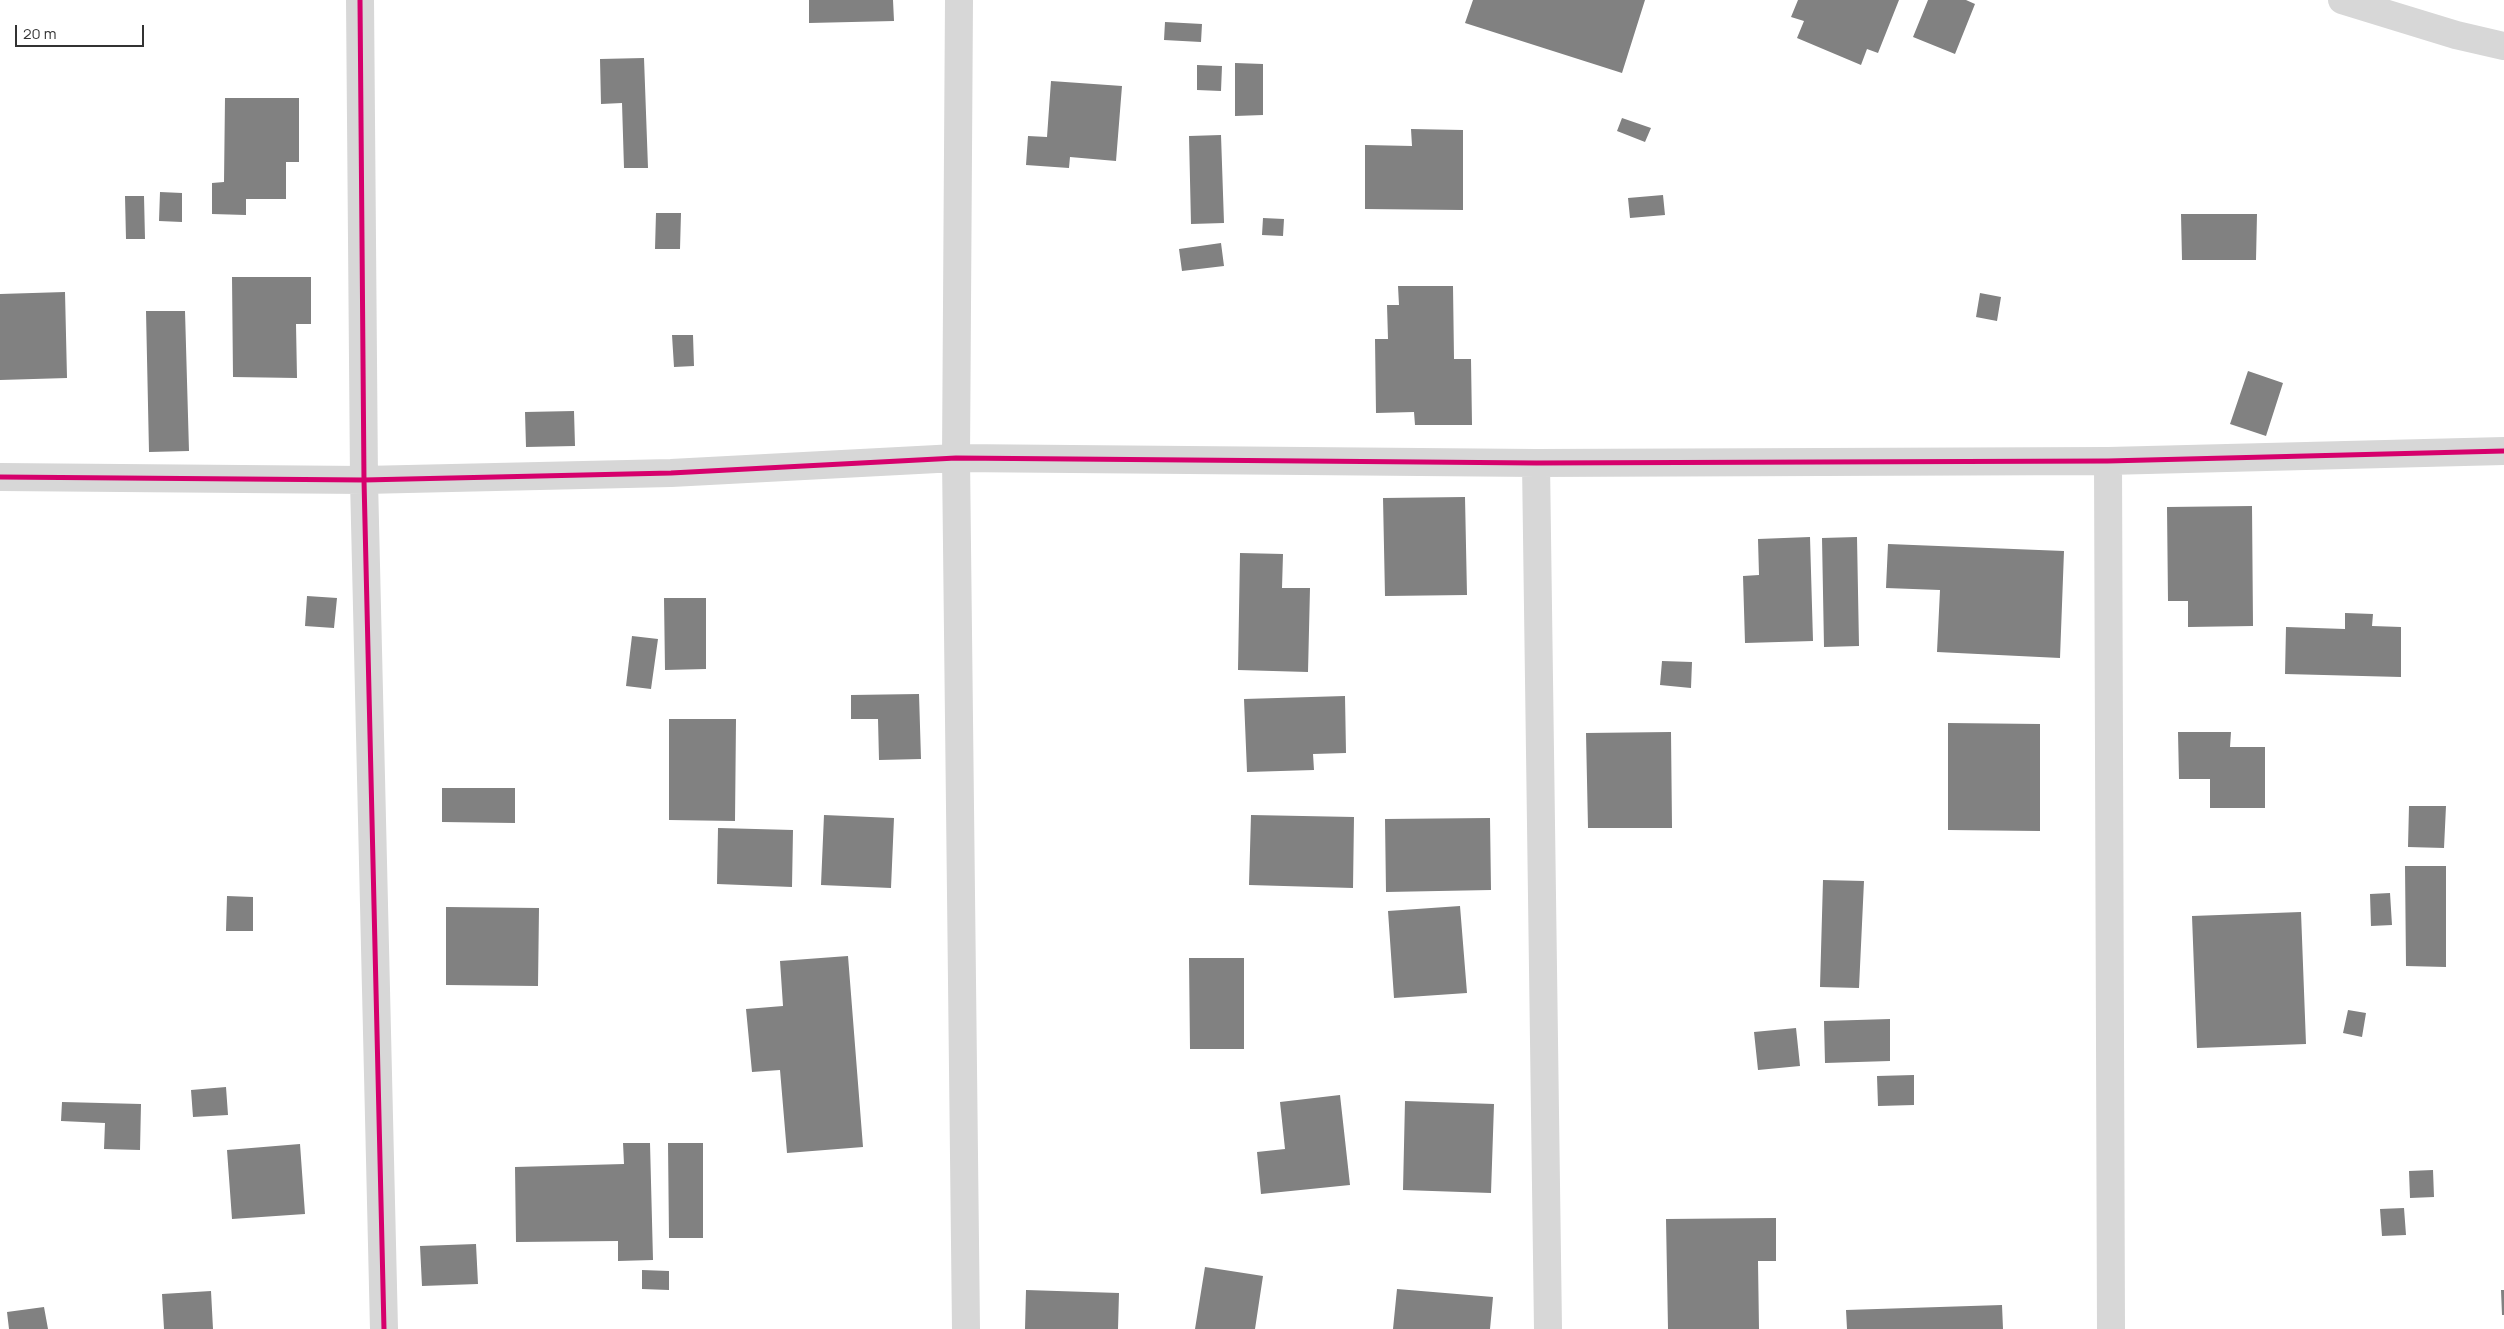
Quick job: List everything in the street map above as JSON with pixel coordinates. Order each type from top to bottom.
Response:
[{"type":"street","points":[[360,0],[364,480],[384,1329]]},
{"type":"street","points":[[959,0],[956,458],[966,1329]]},
{"type":"street","points":[[2342,0],[2456,35],[2504,46]]},
{"type":"street","points":[[0,477],[364,480],[671,473],[956,458],[1536,464],[2108,461],[2504,451]]},
{"type":"street","points":[[2108,461],[2111,1329]]},
{"type":"street","points":[[1536,464],[1548,1329]]},
{"type":"building","points":[[809,0],[893,0],[894,21],[809,23]]},
{"type":"building","points":[[1473,0],[1645,0],[1622,73],[1465,23]]},
{"type":"building","points":[[1798,0],[1899,0],[1878,53],[1867,49],[1861,65],[1797,38],[1804,21],[1791,17]]},
{"type":"building","points":[[1928,0],[1966,0],[1975,4],[1955,54],[1913,37]]},
{"type":"building","points":[[1165,22],[1202,24],[1201,42],[1164,40]]},
{"type":"building","points":[[644,58],[648,168],[624,168],[622,103],[601,104],[600,59]]},
{"type":"building","points":[[1235,63],[1263,64],[1263,115],[1235,116]]},
{"type":"building","points":[[1197,65],[1222,66],[1221,91],[1197,90]]},
{"type":"building","points":[[1051,81],[1122,86],[1116,161],[1070,157],[1069,168],[1026,165],[1028,136],[1047,137]]},
{"type":"building","points":[[225,98],[299,98],[299,162],[286,162],[286,199],[246,199],[246,215],[212,214],[212,183],[224,182]]},
{"type":"building","points":[[1622,118],[1651,128],[1645,142],[1617,131]]},
{"type":"building","points":[[1411,129],[1463,130],[1463,210],[1365,209],[1365,145],[1412,146]]},
{"type":"building","points":[[1221,135],[1224,223],[1191,224],[1189,136]]},
{"type":"building","points":[[160,192],[182,193],[182,222],[159,221]]},
{"type":"building","points":[[1663,195],[1665,215],[1630,218],[1628,198]]},
{"type":"building","points":[[125,196],[144,196],[145,239],[126,239]]},
{"type":"building","points":[[656,213],[681,213],[680,249],[655,249]]},
{"type":"building","points":[[2181,214],[2257,214],[2256,260],[2182,260]]},
{"type":"building","points":[[1263,218],[1284,219],[1283,236],[1262,235]]},
{"type":"building","points":[[1221,243],[1224,266],[1182,271],[1179,249]]},
{"type":"building","points":[[232,277],[311,277],[311,324],[296,324],[297,378],[233,377]]},
{"type":"building","points":[[1398,286],[1453,286],[1454,359],[1471,359],[1472,425],[1415,425],[1414,412],[1376,413],[1375,339],[1388,339],[1387,305],[1399,305]]},
{"type":"building","points":[[65,292],[67,378],[0,380],[0,294]]},
{"type":"building","points":[[1980,293],[2001,297],[1997,321],[1976,317]]},
{"type":"building","points":[[146,311],[185,311],[189,451],[149,452]]},
{"type":"building","points":[[672,335],[693,335],[694,366],[674,367]]},
{"type":"building","points":[[2248,371],[2283,383],[2266,436],[2230,424]]},
{"type":"building","points":[[574,411],[575,446],[526,447],[525,412]]},
{"type":"building","points":[[1465,497],[1467,595],[1385,596],[1383,498]]},
{"type":"building","points":[[2252,506],[2253,626],[2188,627],[2188,601],[2168,601],[2167,507]]},
{"type":"building","points":[[1810,537],[1813,641],[1745,643],[1743,576],[1759,575],[1758,539]]},
{"type":"building","points":[[1857,537],[1859,646],[1824,647],[1822,538]]},
{"type":"building","points":[[1888,544],[2064,551],[2060,658],[1937,652],[1940,590],[1886,588]]},
{"type":"building","points":[[1240,553],[1283,554],[1282,588],[1310,588],[1308,672],[1238,670]]},
{"type":"building","points":[[307,596],[337,598],[334,628],[305,626]]},
{"type":"building","points":[[664,598],[706,598],[706,669],[665,670]]},
{"type":"building","points":[[2345,613],[2373,614],[2372,626],[2401,627],[2401,677],[2285,674],[2286,627],[2345,629]]},
{"type":"building","points":[[632,636],[658,639],[651,689],[626,686]]},
{"type":"building","points":[[1662,661],[1692,662],[1691,688],[1660,685]]},
{"type":"building","points":[[919,694],[921,759],[879,760],[878,719],[851,719],[851,695]]},
{"type":"building","points":[[1345,696],[1346,753],[1313,754],[1314,770],[1247,772],[1244,699]]},
{"type":"building","points":[[669,719],[736,719],[735,821],[669,820]]},
{"type":"building","points":[[1948,723],[2040,724],[2040,831],[1948,830]]},
{"type":"building","points":[[1671,732],[1672,828],[1588,828],[1586,733]]},
{"type":"building","points":[[2178,732],[2231,732],[2230,747],[2265,747],[2265,808],[2210,808],[2210,779],[2179,779]]},
{"type":"building","points":[[442,788],[515,788],[515,823],[442,822]]},
{"type":"building","points":[[2409,806],[2446,806],[2444,848],[2408,847]]},
{"type":"building","points":[[824,815],[894,818],[891,888],[821,885]]},
{"type":"building","points":[[1251,815],[1354,817],[1353,888],[1249,885]]},
{"type":"building","points":[[1490,818],[1491,890],[1386,892],[1385,819]]},
{"type":"building","points":[[718,828],[793,830],[792,887],[717,884]]},
{"type":"building","points":[[2405,866],[2446,866],[2446,967],[2406,966]]},
{"type":"building","points":[[1823,880],[1864,881],[1859,988],[1820,987]]},
{"type":"building","points":[[2390,893],[2392,925],[2371,926],[2370,894]]},
{"type":"building","points":[[227,896],[253,897],[253,931],[226,931]]},
{"type":"building","points":[[1460,906],[1467,993],[1394,998],[1388,911]]},
{"type":"building","points":[[446,907],[539,908],[538,986],[446,985]]},
{"type":"building","points":[[2301,912],[2306,1044],[2197,1048],[2192,916]]},
{"type":"building","points":[[848,956],[863,1147],[787,1153],[780,1070],[752,1072],[746,1009],[783,1006],[780,961]]},
{"type":"building","points":[[1189,958],[1244,958],[1244,1049],[1190,1049]]},
{"type":"building","points":[[2348,1010],[2366,1013],[2362,1037],[2343,1033]]},
{"type":"building","points":[[1890,1019],[1890,1061],[1825,1063],[1824,1021]]},
{"type":"building","points":[[1796,1028],[1800,1066],[1758,1070],[1754,1032]]},
{"type":"building","points":[[1914,1075],[1914,1105],[1878,1106],[1877,1076]]},
{"type":"building","points":[[226,1087],[228,1115],[193,1117],[191,1090]]},
{"type":"building","points":[[1340,1095],[1350,1185],[1261,1194],[1257,1152],[1285,1149],[1280,1102]]},
{"type":"building","points":[[1405,1101],[1494,1104],[1491,1193],[1403,1190]]},
{"type":"building","points":[[62,1102],[141,1104],[140,1150],[104,1149],[105,1123],[61,1121]]},
{"type":"building","points":[[623,1143],[650,1143],[653,1260],[618,1261],[618,1241],[516,1242],[515,1167],[624,1164]]},
{"type":"building","points":[[668,1143],[703,1143],[703,1238],[669,1238]]},
{"type":"building","points":[[300,1144],[305,1214],[232,1219],[227,1150]]},
{"type":"building","points":[[2433,1170],[2434,1197],[2410,1198],[2409,1171]]},
{"type":"building","points":[[2404,1208],[2406,1235],[2382,1236],[2380,1209]]},
{"type":"building","points":[[1776,1218],[1776,1261],[1758,1261],[1759,1329],[1668,1329],[1666,1219]]},
{"type":"building","points":[[476,1244],[478,1284],[422,1286],[420,1246]]},
{"type":"building","points":[[1205,1267],[1263,1276],[1255,1329],[1195,1329]]},
{"type":"building","points":[[642,1270],[669,1271],[669,1290],[642,1289]]},
{"type":"building","points":[[1397,1289],[1493,1297],[1490,1329],[1393,1329]]},
{"type":"building","points":[[1026,1290],[1119,1293],[1118,1329],[1025,1329]]},
{"type":"building","points":[[2501,1290],[2504,1290],[2504,1315],[2502,1315]]},
{"type":"building","points":[[211,1291],[213,1329],[164,1329],[162,1294]]},
{"type":"building","points":[[2002,1305],[2003,1329],[1847,1329],[1846,1310]]},
{"type":"building","points":[[44,1307],[48,1329],[9,1329],[7,1312]]},
{"type":"cycle path","points":[[360,0],[364,480],[384,1329]]},
{"type":"cycle path","points":[[0,477],[364,480],[671,473],[956,458],[1536,463],[2108,461],[2504,451]]}]
